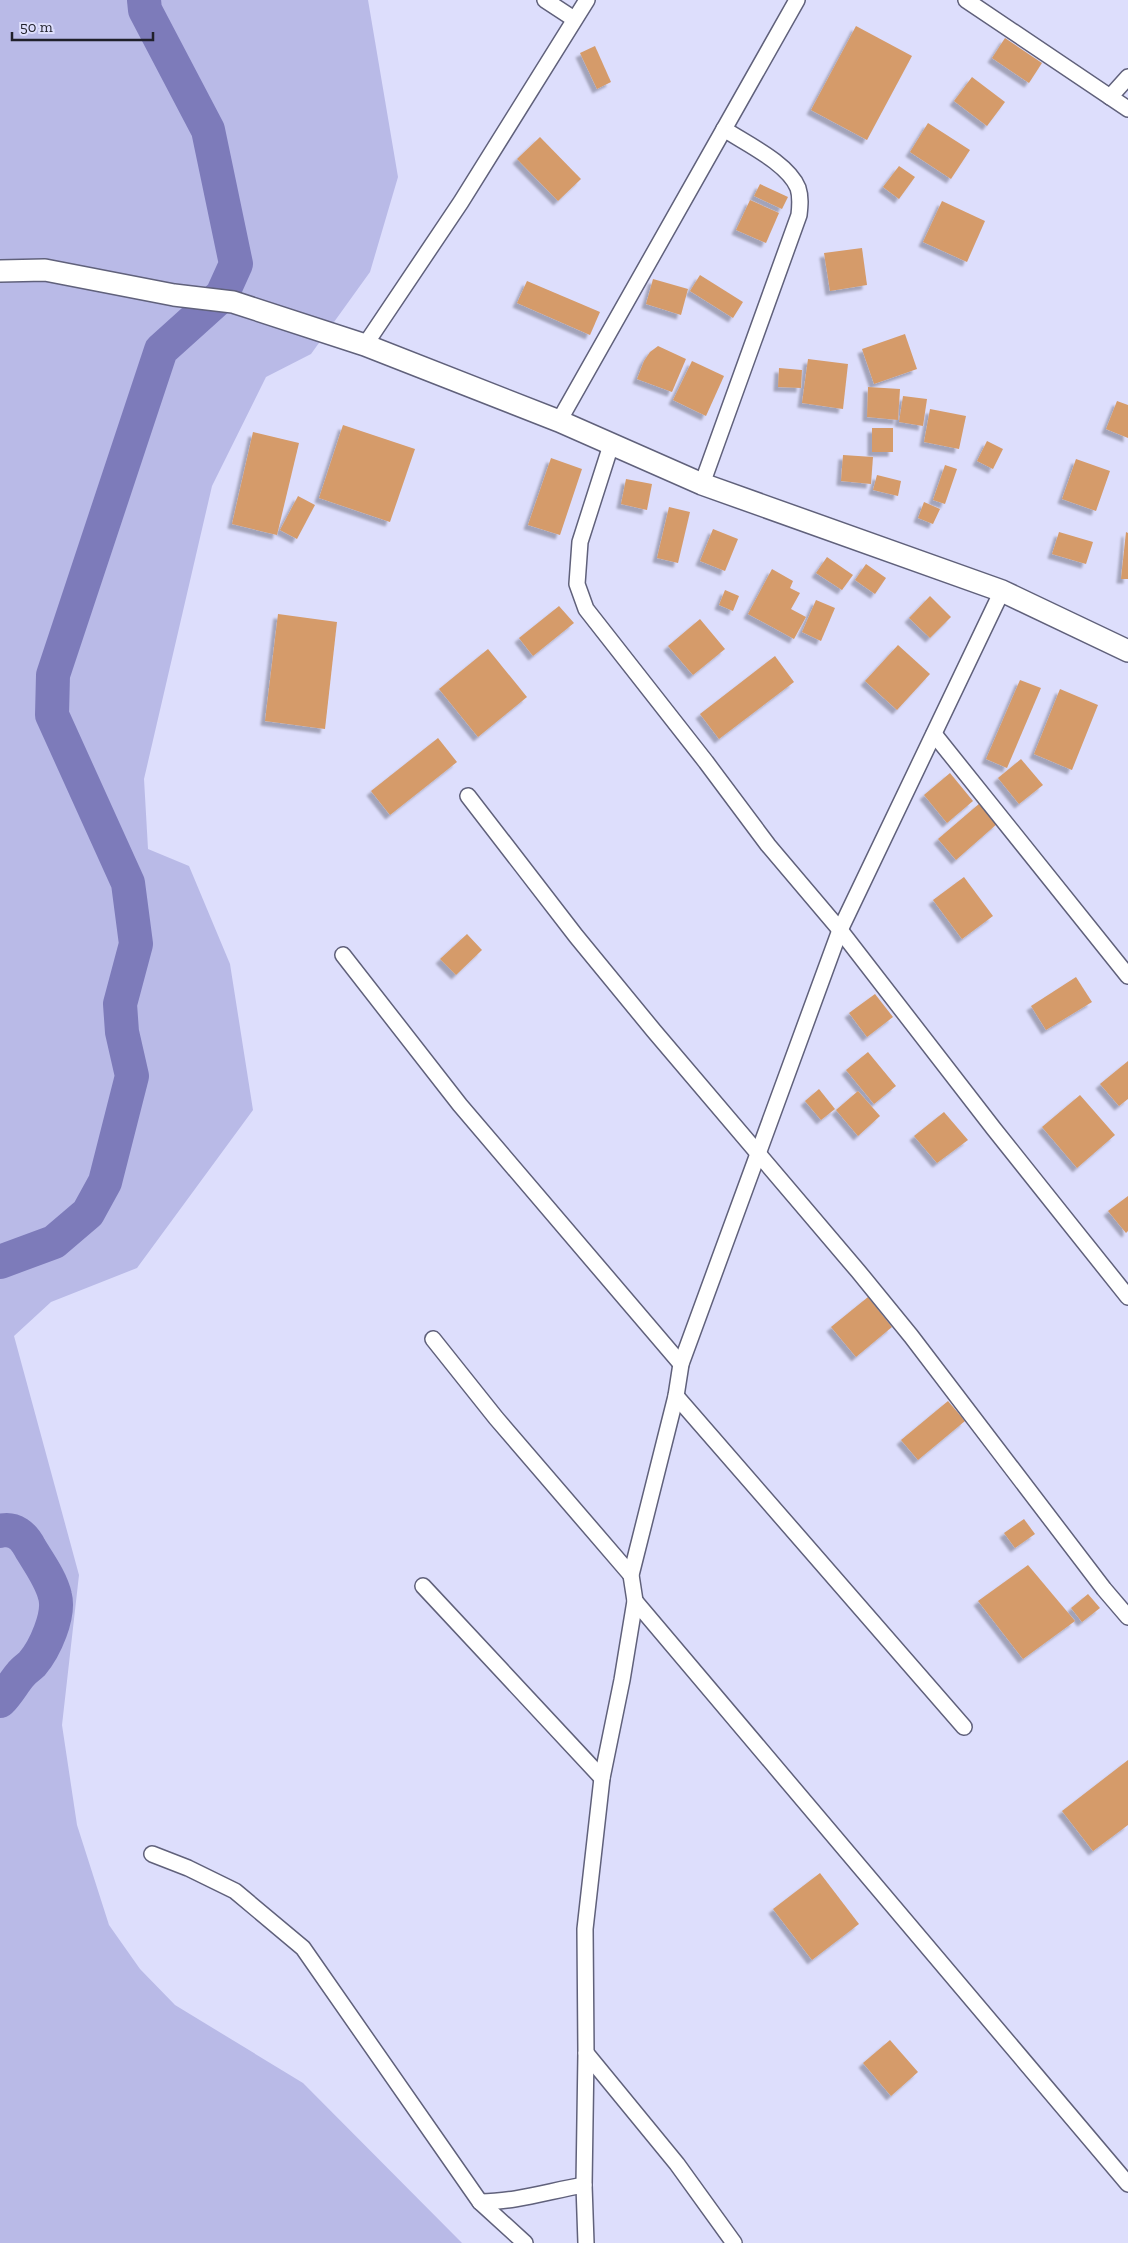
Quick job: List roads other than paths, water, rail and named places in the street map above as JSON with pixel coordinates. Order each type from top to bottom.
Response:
[{"type":"main road","points":[[0,270],[45,270],[174,295],[233,302],[365,345],[559,421],[702,484],[1002,591],[1128,651]]},
{"type":"street","points":[[545,0],[574,19]]},
{"type":"street","points":[[365,345],[461,202],[587,0]]},
{"type":"street","points":[[559,421],[797,0]]},
{"type":"street","points":[[966,0],[1128,109]]},
{"type":"street","points":[[1110,96],[1128,77]]},
{"type":"street","points":[[702,484],[799,215],[801,202],[797,186],[782,167],[724,129]]},
{"type":"street","points":[[611,445],[580,542],[576,584],[586,609],[706,762],[768,845],[840,930],[994,1129],[1128,1297]]},
{"type":"street","points":[[586,2243],[584,2185],[585,1929],[602,1778],[622,1680],[635,1601],[632,1575],[676,1396],[681,1364],[840,930],[1002,591]]},
{"type":"street","points":[[934,734],[1128,976]]},
{"type":"street","points":[[468,796],[576,936],[911,1336],[1104,1589],[1128,1617]]},
{"type":"street","points":[[343,955],[460,1105],[681,1364]]},
{"type":"street","points":[[432,1339],[496,1418],[632,1575]]},
{"type":"street","points":[[676,1396],[964,1727]]},
{"type":"street","points":[[423,1586],[602,1778]]},
{"type":"street","points":[[635,1601],[1128,2184]]},
{"type":"street","points":[[152,1854],[188,1868],[235,1891],[303,1948],[480,2202],[525,2243]]},
{"type":"street","points":[[586,2053],[678,2164],[734,2243]]},
{"type":"street","points":[[480,2202],[505,2202],[536,2193],[584,2185]]},
{"type":"waterway","points":[[0,1262],[54,1242],[88,1213],[105,1182],[132,1076],[122,1032],[120,1004],[136,944],[128,883],[52,715],[53,675],[161,350],[222,295],[236,264],[208,130],[145,10],[144,0]]},
{"type":"waterway","points":[[0,1531],[14,1531],[25,1540],[48,1577],[56,1604],[50,1632],[42,1650],[0,1701]]}]
